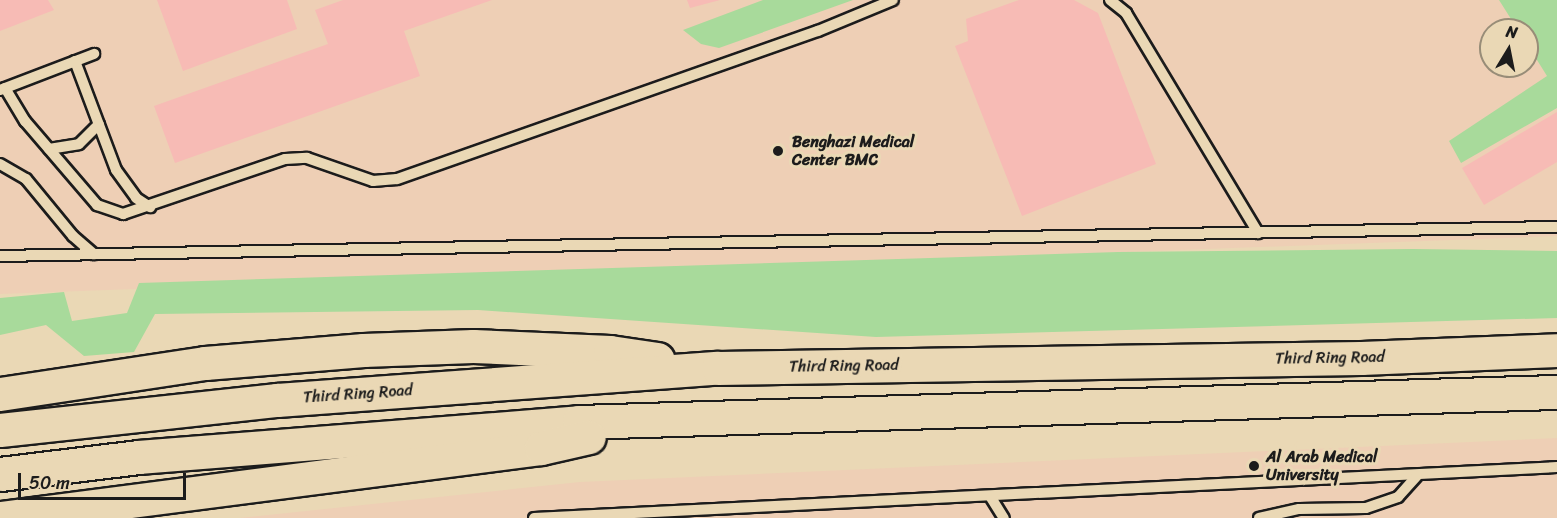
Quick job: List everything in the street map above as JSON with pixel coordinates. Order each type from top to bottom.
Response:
[{"type":"highway","points":[[0,394],[205,363],[473,346],[610,352],[718,368]]},
{"type":"highway","name":"Third Ring Road","points":[[0,430],[132,413],[718,368],[1361,358],[1557,350]]},
{"type":"highway","points":[[0,474],[138,457],[646,419],[1557,392]]},
{"type":"highway","points":[[0,518],[541,448],[646,419]]},
{"type":"lane","points":[[94,54],[3,89],[25,121],[97,205],[123,214],[150,207],[285,159],[307,158],[373,181],[397,179],[818,31],[893,0]]},
{"type":"lane","points":[[1118,2],[1168,79],[1258,234]]},
{"type":"lane","points":[[75,61],[127,188],[150,207]]},
{"type":"lane","points":[[50,149],[79,144],[99,124]]},
{"type":"lane","points":[[0,164],[26,179],[73,237],[94,254]]},
{"type":"lane","points":[[0,256],[1557,227]]},
{"type":"lane","points":[[534,518],[1417,476],[1557,467]]},
{"type":"lane","points":[[1259,518],[1299,509],[1366,508],[1398,497],[1417,476]]},
{"type":"lane","points":[[990,496],[1004,518]]},
{"type":"shaded area","name":"Benghazi Medical Center BMC","points":[[0,0],[1557,0],[1557,236],[0,294]]},
{"type":"shaded area","name":"Al Arab Medical University","points":[[1557,438],[1557,518],[240,518],[580,482]]},
{"type":"green space","points":[[763,0],[853,0],[719,48],[701,44],[683,30]]},
{"type":"green space","points":[[1499,0],[1557,0],[1557,108],[1461,163],[1449,141],[1547,76],[1539,63],[1539,18],[1510,18]]},
{"type":"green space","points":[[1413,249],[1557,251],[1557,318],[876,337],[478,310],[155,314],[134,352],[84,356],[46,325],[0,335],[0,298],[64,292],[72,321],[127,313],[139,283],[1118,252]]},
{"type":"building","points":[[0,0],[48,0],[54,10],[0,31]]},
{"type":"building","points":[[157,0],[287,0],[297,29],[183,71]]},
{"type":"building","points":[[343,0],[492,0],[404,31],[420,76],[175,163],[154,106],[328,44],[315,10]]},
{"type":"building","points":[[687,0],[720,0],[690,8]]},
{"type":"building","points":[[1019,0],[1074,0],[1098,13],[1156,164],[1022,216],[955,46],[968,41],[966,19]]},
{"type":"building","points":[[1557,112],[1557,162],[1484,205],[1462,168]]},
{"type":"place","name":"Benghazi Medical Center BMC","points":[[778,151]]},
{"type":"place","name":"Al Arab Medical University","points":[[1254,466]]}]
